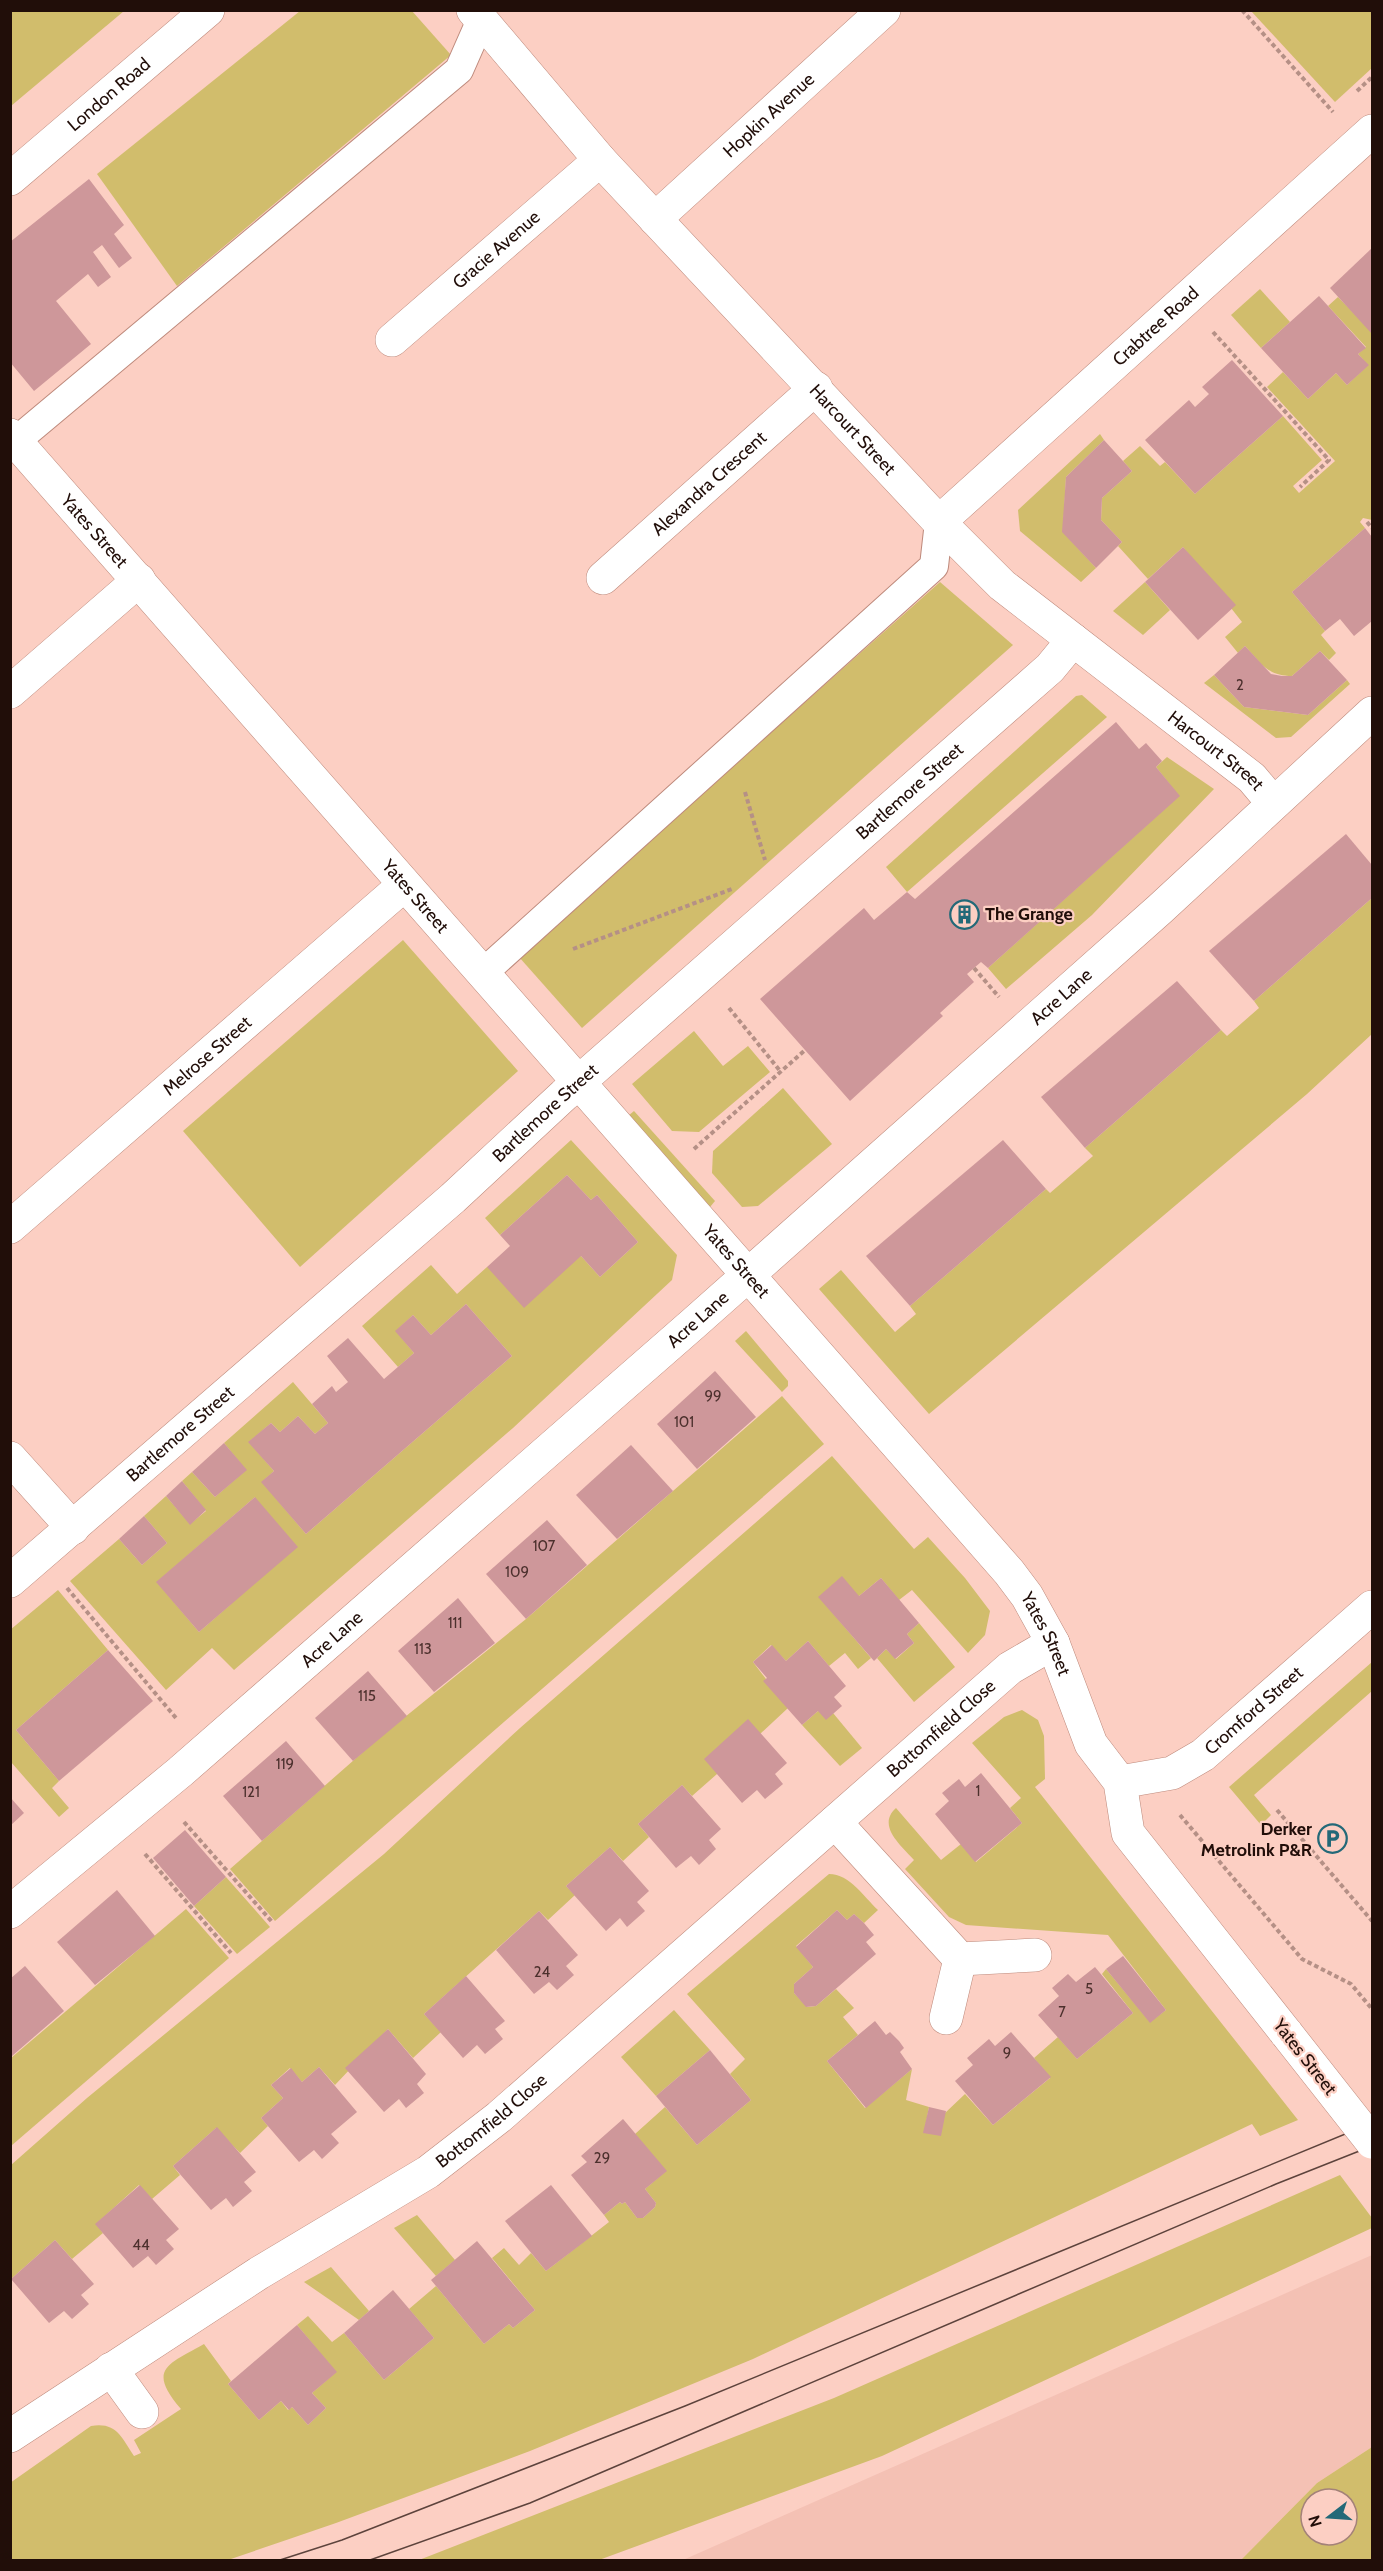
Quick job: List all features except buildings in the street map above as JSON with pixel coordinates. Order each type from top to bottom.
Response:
[{"type":"street","name":"London Road","points":[[10,179],[208,10]]},
{"type":"street","name":"Hopkin Avenue","points":[[655,219],[884,10]]},
{"type":"street","name":"Harcourt Street","points":[[479,14],[600,160],[816,388],[939,522],[1002,585],[1252,777],[1273,803]]},
{"type":"street","name":"Crabtree Road","points":[[939,522],[1372,131]]},
{"type":"street","name":"Gracie Avenue","points":[[392,340],[600,160]]},
{"type":"street","name":"Alexandra Crescent","points":[[603,578],[816,388]]},
{"type":"street","name":"Yates Street","points":[[12,441],[139,580],[404,885],[1009,1572],[1027,1596],[1053,1643],[1091,1744],[1120,1782],[1128,1833],[1372,2142]]},
{"type":"street","points":[[10,692],[139,580]]},
{"type":"street","name":"Bartlemore Street","points":[[10,1581],[453,1198],[579,1083],[1050,668],[1073,640]]},
{"type":"street","name":"Acre Lane","points":[[10,1911],[180,1772],[748,1275],[1160,909],[1273,803],[1371,718]]},
{"type":"street","name":"Melrose Street","points":[[10,1227],[404,885]]},
{"type":"street","points":[[10,1458],[73,1528]]},
{"type":"street","name":"Cromford Street","points":[[1120,1782],[1172,1773],[1203,1755],[1372,1607]]},
{"type":"street","name":"Bottomfield Close","points":[[10,2436],[259,2273],[449,2158],[1010,1668],[1053,1643]]},
{"type":"street","points":[[835,1822],[960,1959]]},
{"type":"street","points":[[960,1959],[1035,1955]]},
{"type":"street","points":[[945,2018],[960,1959]]},
{"type":"street","points":[[111,2369],[142,2412]]},
{"type":"lane","points":[[12,441],[459,70],[479,14]]},
{"type":"lane","points":[[483,974],[934,566],[939,522]]},
{"type":"path","points":[[1242,10],[1333,112]]},
{"type":"path","points":[[1212,331],[1329,460],[1300,487]]},
{"type":"path","points":[[1367,522],[1372,528]]},
{"type":"path","points":[[731,749],[766,863]]},
{"type":"path","points":[[561,953],[737,887]]},
{"type":"path","points":[[974,968],[1004,1003]]},
{"type":"path","points":[[729,1008],[781,1072]]},
{"type":"path","points":[[685,1157],[805,1050]]},
{"type":"path","points":[[66,1587],[181,1723]]},
{"type":"path","points":[[1277,1810],[1372,1921]]},
{"type":"path","points":[[1180,1815],[1302,1959],[1351,1984],[1372,2009]]},
{"type":"path","points":[[183,1821],[273,1923]]},
{"type":"path","points":[[144,1854],[231,1953]]},
{"type":"shaded area","points":[[11,10],[124,10],[124,11],[11,106]]},
{"type":"shaded area","points":[[300,11],[412,11],[451,55],[177,286],[97,174]]},
{"type":"shaded area","points":[[1251,11],[1372,11],[1372,68],[1335,102]]},
{"type":"shaded area","points":[[1260,289],[1290,322],[1261,348],[1231,315]]},
{"type":"shaded area","points":[[1338,297],[1372,332],[1372,520],[1363,518],[1360,522],[1365,528],[1292,592],[1325,631],[1321,635],[1336,653],[1329,660],[1320,651],[1292,676],[1276,674],[1260,663],[1245,646],[1238,653],[1225,637],[1242,622],[1183,547],[1148,579],[1118,546],[1122,542],[1101,520],[1102,498],[1132,471],[1123,461],[1140,446],[1160,466],[1165,462],[1195,494],[1283,416],[1322,460],[1293,486],[1299,493],[1335,461],[1267,387],[1283,372],[1308,399],[1336,373],[1347,385],[1368,365],[1358,354],[1366,347],[1328,306]]},
{"type":"shaded area","points":[[1100,434],[1104,440],[1066,477],[1063,532],[1096,568],[1081,582],[1020,531],[1018,510]]},
{"type":"shaded area","points":[[940,582],[1013,645],[582,1028],[519,957]]},
{"type":"shaded area","points":[[1145,582],[1170,610],[1143,635],[1113,611]]},
{"type":"shaded area","points":[[1214,675],[1244,707],[1308,715],[1347,680],[1350,684],[1291,737],[1276,738],[1204,683]]},
{"type":"shaded area","points":[[1082,695],[1107,717],[907,892],[886,867],[1076,696]]},
{"type":"shaded area","points":[[1167,757],[1214,789],[1092,915],[1006,989],[988,968],[1179,796],[1156,767]]},
{"type":"shaded area","points":[[1372,898],[1372,1034],[1307,1094],[929,1414],[819,1289],[841,1270],[895,1332],[916,1314],[910,1306],[1046,1189],[1050,1193],[1093,1156],[1085,1148],[1221,1030],[1227,1036],[1259,1008],[1254,1001]]},
{"type":"shaded area","points":[[403,940],[518,1071],[300,1267],[183,1131]]},
{"type":"shaded area","points":[[694,1031],[723,1066],[748,1046],[770,1072],[699,1132],[672,1131],[632,1084]]},
{"type":"shaded area","points":[[783,1088],[832,1144],[758,1206],[742,1207],[712,1173],[713,1151]]},
{"type":"shaded area","points":[[634,1111],[715,1201],[710,1207],[628,1116]]},
{"type":"shaded area","points":[[571,1140],[677,1255],[672,1280],[513,1428],[234,1670],[212,1648],[166,1690],[70,1581],[119,1539],[142,1565],[167,1543],[144,1516],[166,1496],[190,1524],[206,1511],[182,1481],[192,1472],[215,1497],[246,1470],[224,1443],[293,1382],[328,1423],[315,1434],[298,1416],[280,1432],[271,1423],[249,1442],[274,1471],[262,1482],[306,1534],[512,1356],[466,1304],[431,1335],[413,1315],[396,1331],[414,1353],[398,1367],[362,1326],[431,1265],[457,1294],[487,1267],[581,1256],[600,1277],[638,1242],[597,1195],[591,1200],[567,1175],[500,1235],[485,1218]],"holes":[[[255,1497],[231,1604],[199,1632],[157,1582]]]},
{"type":"shaded area","points":[[746,1331],[788,1381],[788,1386],[782,1392],[735,1341]]},
{"type":"shaded area","points":[[782,1396],[824,1444],[275,1921],[230,1869],[379,1738],[526,1619]]},
{"type":"shaded area","points":[[832,1456],[914,1549],[928,1537],[965,1578],[990,1611],[985,1635],[968,1653],[912,1590],[899,1600],[881,1578],[859,1596],[819,1597],[871,1658],[858,1669],[845,1653],[829,1666],[808,1641],[786,1661],[771,1645],[753,1662],[788,1708],[760,1734],[748,1720],[717,1774],[692,1796],[682,1785],[638,1824],[649,1837],[623,1861],[610,1847],[566,1886],[575,1895],[548,1920],[539,1911],[424,2014],[441,2032],[413,2058],[388,2029],[335,2085],[319,2067],[302,2082],[290,2068],[271,2085],[283,2098],[261,2118],[268,2126],[240,2153],[216,2128],[173,2166],[180,2175],[152,2199],[139,2185],[96,2224],[103,2233],[72,2259],[55,2240],[11,2279],[11,2165],[87,2098],[384,1854],[520,1728]]},
{"type":"shaded area","points":[[58,1590],[108,1650],[16,1730],[59,1781],[52,1788],[69,1808],[59,1817],[11,1762],[10,1630]]},
{"type":"shaded area","points":[[919,1623],[955,1667],[914,1702],[877,1658],[886,1649],[896,1659],[914,1643],[907,1634]]},
{"type":"shaded area","points":[[1372,1662],[1372,1691],[1254,1795],[1271,1815],[1261,1825],[1229,1787]]},
{"type":"shaded area","points":[[1022,1710],[1038,1720],[1044,1736],[1045,1779],[1035,1787],[1298,2120],[1260,2136],[1252,2124],[753,2359],[530,2451],[336,2523],[228,2560],[11,2560],[10,2483],[91,2426],[100,2425],[113,2429],[122,2437],[134,2456],[141,2453],[134,2440],[181,2409],[165,2385],[166,2369],[180,2357],[204,2344],[231,2381],[228,2384],[259,2420],[281,2401],[288,2410],[292,2407],[308,2425],[326,2408],[312,2393],[336,2372],[297,2325],[308,2316],[332,2342],[344,2333],[384,2380],[434,2338],[409,2309],[436,2286],[484,2344],[509,2324],[513,2328],[535,2310],[492,2258],[504,2248],[519,2265],[531,2253],[546,2271],[609,2222],[604,2215],[620,2202],[622,2204],[625,2202],[637,2218],[643,2218],[655,2207],[656,2203],[645,2189],[666,2171],[635,2134],[665,2107],[697,2145],[751,2100],[730,2074],[745,2059],[687,1994],[829,1874],[837,1875],[850,1882],[878,1910],[864,1923],[854,1914],[847,1920],[837,1910],[796,1946],[813,1967],[794,1984],[794,1993],[807,2007],[816,2006],[836,1989],[854,2008],[843,2017],[858,2035],[827,2061],[865,2108],[912,2069],[906,2100],[929,2107],[924,2133],[965,2094],[993,2125],[1050,2078],[1034,2058],[1058,2037],[1077,2059],[1133,2013],[1102,1974],[1106,1969],[1150,2022],[1166,2010],[1108,1935],[966,1925],[949,1917],[905,1869],[914,1860],[893,1836],[890,1829],[891,1815],[896,1808],[941,1860],[961,1844],[976,1862],[1022,1823],[1010,1808],[1021,1798],[972,1743],[1004,1717]]},
{"type":"shaded area","points":[[818,1711],[833,1713],[862,1748],[840,1766],[802,1725]]},
{"type":"shaded area","points":[[226,1877],[270,1927],[237,1954],[194,1906]]},
{"type":"shaded area","points":[[186,1909],[229,1958],[11,2146],[11,2058]]},
{"type":"shaded area","points":[[674,2010],[710,2050],[656,2096],[621,2057]]},
{"type":"shaded area","points":[[1340,2175],[1372,2218],[1372,2228],[882,2456],[599,2560],[419,2560],[834,2398]]},
{"type":"shaded area","points":[[417,2215],[455,2260],[436,2276],[394,2228]]},
{"type":"shaded area","points":[[1372,2255],[1372,2447],[1313,2487],[1299,2487],[1299,2501],[1241,2560],[683,2560]]},
{"type":"shaded area","points":[[331,2267],[369,2311],[359,2320],[304,2282]]},
{"type":"shaded area","points":[[1372,2447],[1372,2560],[1241,2560],[1299,2501],[1299,2547],[1359,2547],[1359,2487],[1313,2487]]},
{"type":"tram line","points":[[280,2560],[342,2540],[685,2406],[1372,2123]]},
{"type":"tram line","points":[[370,2560],[530,2503],[1276,2184],[1372,2146]]},
{"type":"place","name":"The Grange","points":[[964,914]]},
{"type":"place","name":"Derker Metrolink P&R","points":[[1333,1839]]}]
